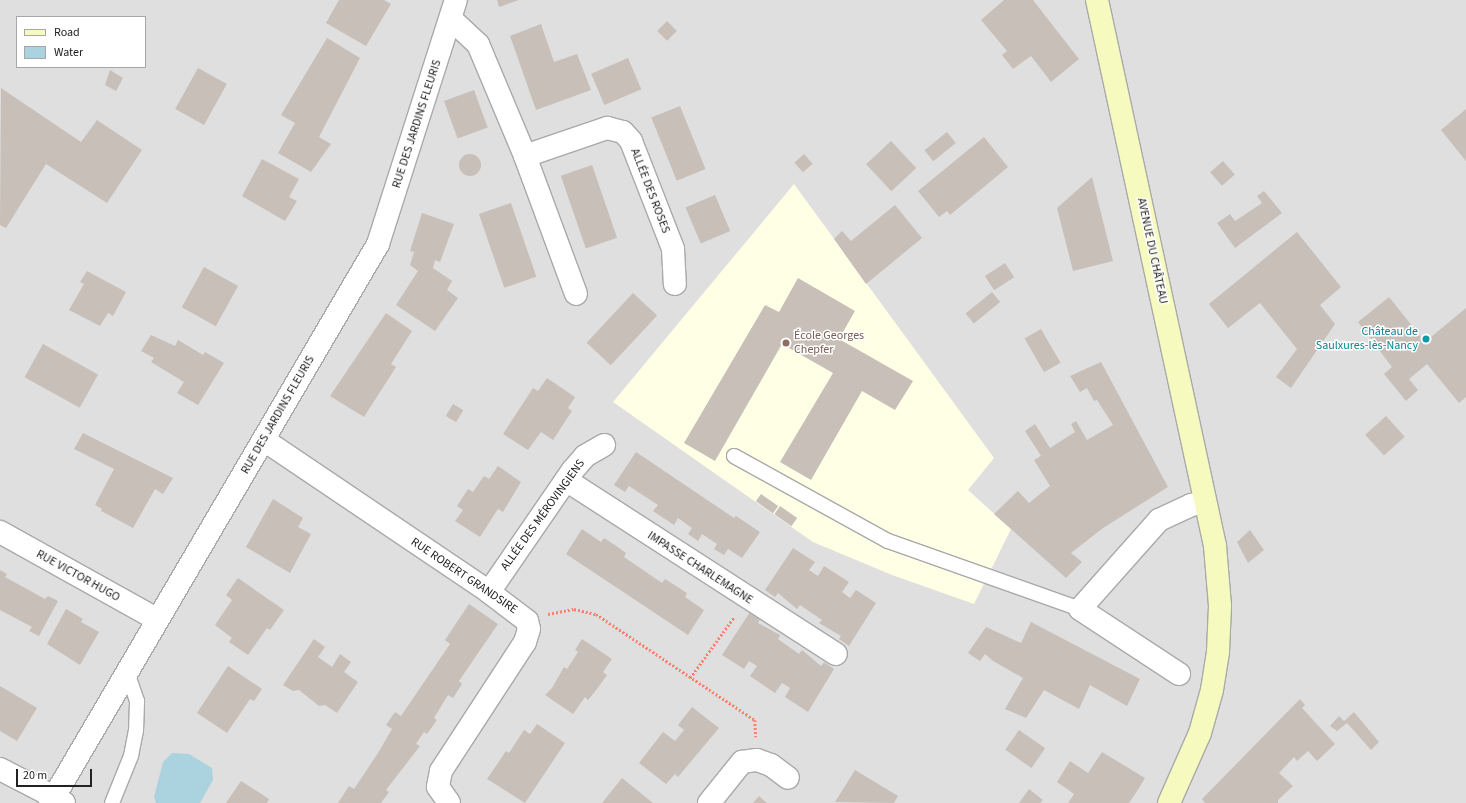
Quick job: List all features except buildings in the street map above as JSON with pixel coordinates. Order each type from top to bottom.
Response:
[{"type":"main road","name":"AVENUE DU CHÂTEAU","points":[[1097,0],[1215,546],[1220,599],[1218,652],[1212,690],[1200,733],[1176,800]]},
{"type":"street","points":[[454,9],[478,44],[525,156],[576,294]]},
{"type":"street","name":"RUE DES JARDINS FLEURIS","points":[[56,801],[156,619],[264,440],[378,244],[454,9]]},
{"type":"street","name":"ALLÉE DES ROSES","points":[[525,156],[607,128],[623,132],[631,141],[673,250],[675,284]]},
{"type":"street","name":"RUE ROBERT GRANDSIRE","points":[[264,440],[521,614],[529,624],[525,642],[441,771],[438,787],[449,803]]},
{"type":"street","name":"ALLÉE DES MÉROVINGIENS","points":[[489,592],[566,480],[585,456],[604,445]]},
{"type":"street","name":"IMPASSE CHARLEMAGNE","points":[[566,480],[836,654]]},
{"type":"street","points":[[1179,674],[1080,609],[1159,520],[1191,505],[1206,502]]},
{"type":"street","name":"RUE VICTOR HUGO","points":[[0,532],[156,619]]},
{"type":"street","points":[[709,803],[742,762],[756,760],[771,765],[788,778]]},
{"type":"street","points":[[0,769],[56,801]]},
{"type":"lane","points":[[734,456],[888,541],[1080,609]]},
{"type":"lane","points":[[112,803],[125,775],[136,731],[137,701],[127,672]]},
{"type":"path","points":[[690,678],[747,598]]},
{"type":"path","points":[[529,624],[563,609],[585,610],[601,618],[755,720],[756,760]]},
{"type":"shaded area","points":[[0,0],[1466,0],[1466,803],[0,803]]},
{"type":"shaded area","name":"École Georges Chepfer","points":[[794,184],[994,458],[968,490],[1011,529],[974,604],[892,575],[813,542],[613,402]]},
{"type":"water","points":[[172,753],[189,754],[212,768],[213,780],[200,803],[156,803],[154,797],[163,762]]},
{"type":"place","name":"Château de Saulxures-lès-Nancy","points":[[1426,339]]},
{"type":"place","name":"École Georges Chepfer","points":[[786,343]]}]
